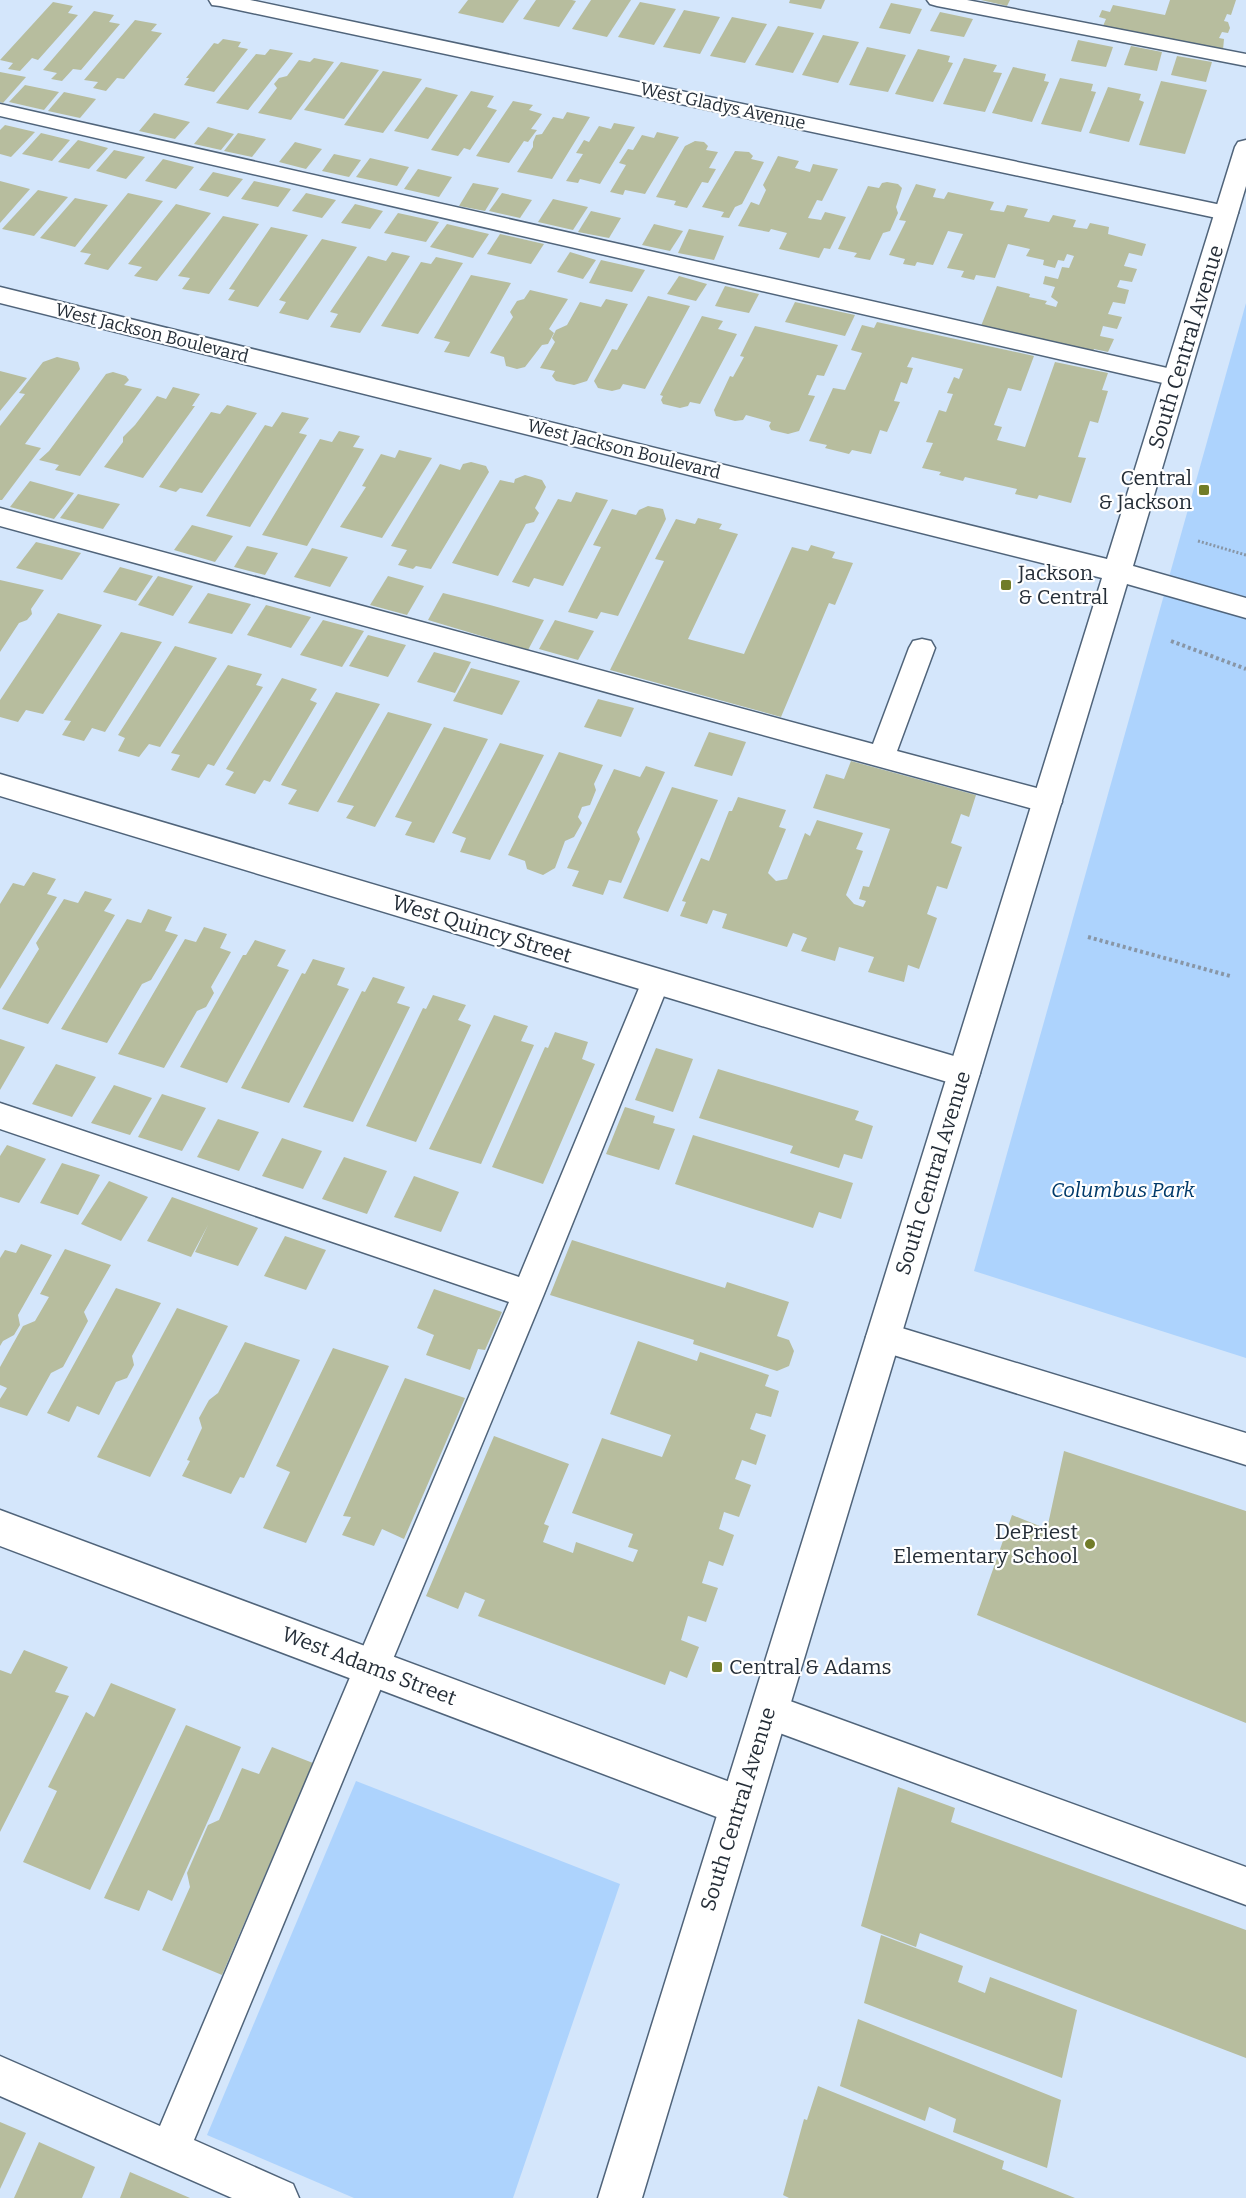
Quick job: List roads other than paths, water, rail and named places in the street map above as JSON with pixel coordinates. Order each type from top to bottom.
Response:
[{"type":"street","name":"West Gladys Avenue","points":[[220,0],[1226,213]]},
{"type":"street","name":"South Central Avenue","points":[[620,2198],[738,1805],[1119,572],[1246,147]]},
{"type":"street","name":"West Jackson Boulevard","points":[[0,295],[1119,572],[1246,608]]},
{"type":"street","name":"West Quincy Street","points":[[0,785],[964,1073]]},
{"type":"street","name":"West Adams Street","points":[[0,1528],[738,1805]]},
{"type":"lane","points":[[937,0],[1246,60]]},
{"type":"lane","points":[[0,110],[1176,378]]},
{"type":"lane","points":[[0,517],[1048,802]]},
{"type":"lane","points":[[881,757],[922,648]]},
{"type":"lane","points":[[170,2150],[370,1667],[528,1294],[656,981]]},
{"type":"lane","points":[[0,1116],[528,1294]]},
{"type":"lane","points":[[882,1337],[1246,1449]]},
{"type":"lane","points":[[768,1711],[1246,1886]]},
{"type":"lane","points":[[0,2076],[279,2198]]},
{"type":"place","name":"Central & Jackson","points":[[1204,490]]},
{"type":"place","name":"Jackson & Central","points":[[1006,585]]},
{"type":"place","name":"DePriest Elementary School","points":[[1090,1544]]},
{"type":"place","name":"Central & Adams","points":[[717,1667]]},
{"type":"park label","name":"Columbus Park","points":[[1123,1190]]}]
